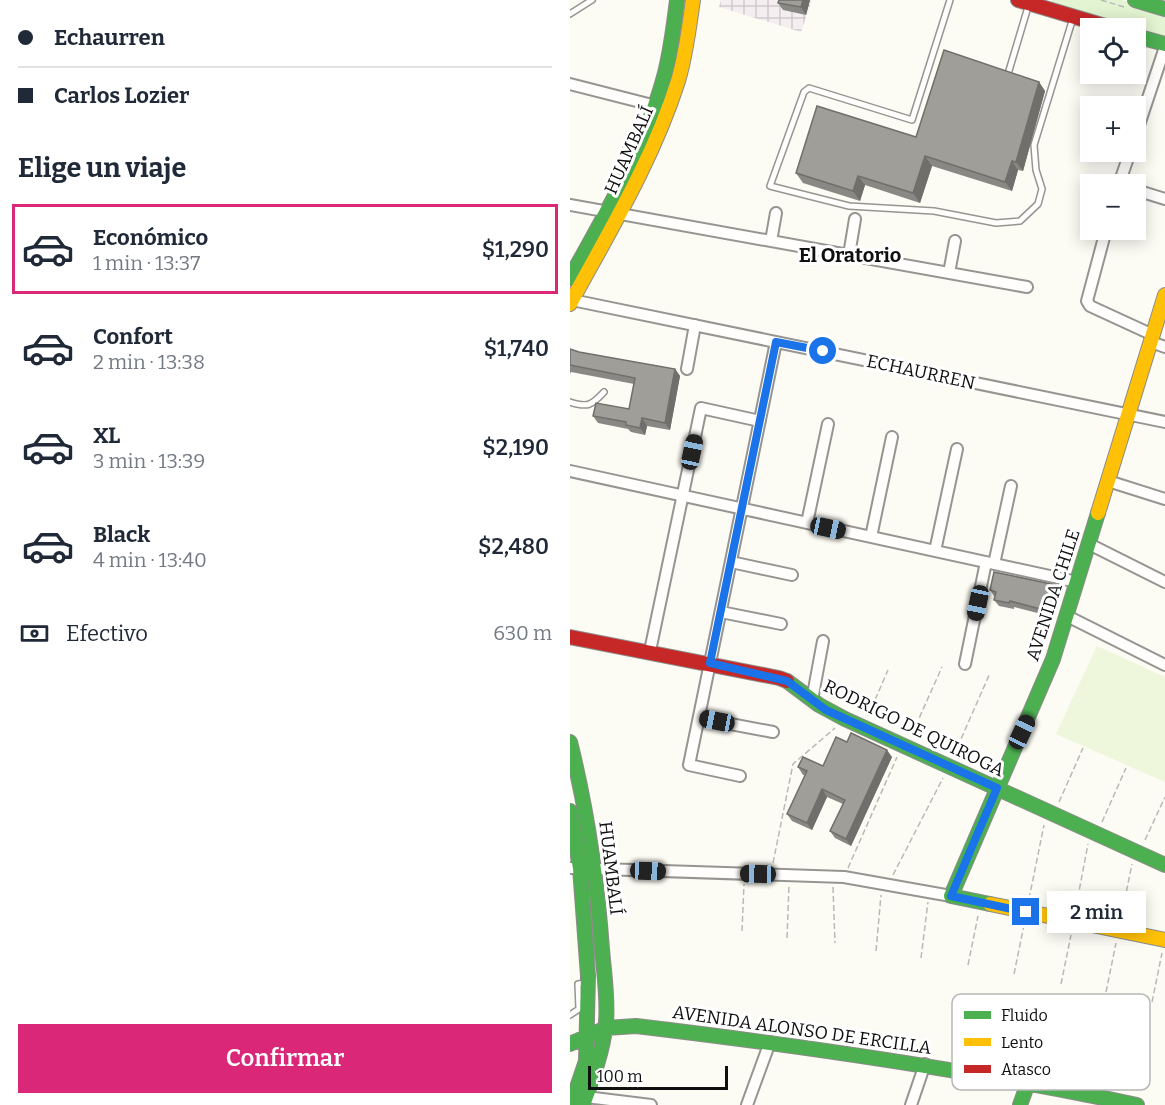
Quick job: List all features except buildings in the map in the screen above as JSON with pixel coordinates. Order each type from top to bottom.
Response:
[{"type":"main road","name":"HUAMBALÍ","points":[[662,107],[677,0]]},
{"type":"main road","name":"HUAMBALÍ","points":[[571,302],[685,56],[693,0]]},
{"type":"main road","points":[[1135,0],[1165,9]]},
{"type":"main road","points":[[1023,2],[1045,4],[1080,19]]},
{"type":"main road","points":[[1146,39],[1165,46]]},
{"type":"main road","name":"HUAMBALÍ","points":[[570,278],[614,211]]},
{"type":"main road","name":"AVENIDA CHILE","points":[[951,896],[1041,691],[1067,616],[1165,296]]},
{"type":"main road","name":"RODRIGO DE QUIROGA","points":[[570,637],[783,679],[812,700],[862,728],[949,765],[1165,865]]},
{"type":"main road","name":"HUAMBALÍ","points":[[570,742],[596,868],[606,1000],[606,1028],[600,1058],[583,1096],[571,1105]]},
{"type":"main road","name":"HUAMBALÍ","points":[[570,811],[588,1035],[583,1096]]},
{"type":"main road","points":[[951,896],[1118,931],[1164,946]]},
{"type":"main road","name":"AVENIDA ALONSO DE ERCILLA","points":[[570,1044],[606,1028],[630,1025],[770,1041],[952,1069]]},
{"type":"main road","points":[[571,1059],[577,1068],[583,1096]]},
{"type":"main road","points":[[1020,1105],[1025,1090]]},
{"type":"main road","name":"AVENIDA ALONSO DE ERCILLA","points":[[1063,1090],[1137,1105]]},
{"type":"street","points":[[1146,104],[1165,46]]},
{"type":"street","points":[[570,84],[662,107]]},
{"type":"street","points":[[1146,193],[1165,199]]},
{"type":"street","points":[[570,205],[1027,286]]},
{"type":"street","points":[[771,242],[776,213]]},
{"type":"street","points":[[849,255],[855,219]]},
{"type":"street","points":[[1103,240],[1087,302],[1090,306],[1165,347]]},
{"type":"street","points":[[949,273],[955,241]]},
{"type":"street","name":"ECHAURREN","points":[[571,302],[695,325],[1165,422]]},
{"type":"street","points":[[687,369],[695,325]]},
{"type":"street","points":[[740,776],[689,765],[776,342]]},
{"type":"street","points":[[650,651],[701,408],[760,421]]},
{"type":"street","points":[[807,523],[828,424]]},
{"type":"street","points":[[871,537],[892,437]]},
{"type":"street","points":[[935,551],[957,449]]},
{"type":"street","points":[[570,471],[1077,582]]},
{"type":"street","points":[[1108,481],[1165,499]]},
{"type":"street","points":[[964,664],[1011,486]]},
{"type":"street","points":[[1089,544],[1165,582]]},
{"type":"street","points":[[731,562],[792,575]]},
{"type":"street","points":[[721,612],[781,624]]},
{"type":"street","points":[[1067,616],[1165,665]]},
{"type":"street","points":[[812,700],[824,641]]},
{"type":"street","points":[[699,718],[772,732]]},
{"type":"street","points":[[575,868],[844,877],[951,896]]},
{"type":"street","points":[[747,1105],[770,1041]]},
{"type":"street","points":[[911,1105],[925,1064]]},
{"type":"street","points":[[583,1096],[651,1105]]},
{"type":"lane","points":[[570,14],[592,0]]},
{"type":"lane","points":[[950,0],[912,120],[809,88],[804,92],[770,186],[849,206],[934,211],[996,223],[1020,221],[1038,204],[1041,189],[1036,170],[1034,145],[1073,17]]},
{"type":"lane","points":[[1008,74],[1023,2]]},
{"type":"lane","points":[[935,49],[945,52]]},
{"type":"lane","points":[[998,71],[1019,78]]},
{"type":"lane","points":[[1040,84],[1051,88]]},
{"type":"lane","points":[[570,402],[586,406],[595,402],[604,392]]},
{"type":"lane","points":[[570,984],[583,983],[579,1009],[570,1015]]},
{"type":"path","points":[[613,173],[620,151],[630,138]]},
{"type":"path","points":[[844,877],[942,667]]},
{"type":"path","points":[[862,728],[888,670]]},
{"type":"path","points":[[876,951],[886,884],[949,765],[990,674]]},
{"type":"path","points":[[771,874],[793,764],[845,719]]},
{"type":"path","points":[[1014,974],[1050,812],[1083,748]]},
{"type":"path","points":[[1061,984],[1094,832],[1126,768]]},
{"type":"path","points":[[1106,992],[1137,852],[1165,797]]},
{"type":"path","points":[[742,931],[744,874]]},
{"type":"path","points":[[787,938],[789,875]]},
{"type":"path","points":[[832,877],[835,943]]},
{"type":"path","points":[[921,958],[929,892]]},
{"type":"path","points":[[968,965],[980,903]]},
{"type":"path","points":[[1152,1002],[1164,946]]},
{"type":"shaded area","points":[[721,0],[812,0],[801,32],[719,7]]},
{"type":"green space","points":[[1052,0],[1122,0],[1165,13],[1165,37],[1146,32],[1146,18],[1099,18],[1051,4]]},
{"type":"green space","points":[[1097,646],[1165,677],[1165,782],[1056,734]]},
{"type":"traffic: fast","points":[[570,278],[624,178],[647,127],[665,73],[677,0]]},
{"type":"traffic: fast","points":[[1135,0],[1165,9]]},
{"type":"traffic: fast","points":[[1146,39],[1165,44]]},
{"type":"traffic: fast","points":[[990,904],[951,896],[1053,659],[1098,513]]},
{"type":"traffic: fast","points":[[787,681],[819,705],[845,719],[1165,865]]},
{"type":"traffic: fast","points":[[570,742],[594,871],[606,985],[606,1022],[603,1043],[583,1105]]},
{"type":"traffic: fast","points":[[570,811],[580,868],[588,976],[586,1061],[571,1105]]},
{"type":"traffic: fast","points":[[570,1044],[606,1028],[636,1026],[762,1042],[952,1071]]},
{"type":"traffic: fast","points":[[1020,1105],[1025,1090]]},
{"type":"traffic: fast","points":[[1064,1090],[1137,1105]]},
{"type":"traffic: slow","points":[[570,304],[629,195],[668,110],[683,61],[693,0]]},
{"type":"traffic: slow","points":[[1098,513],[1165,295]]},
{"type":"traffic: slow","points":[[990,904],[1165,940]]},
{"type":"traffic: jam","points":[[1018,0],[1080,18]]},
{"type":"traffic: jam","points":[[570,637],[787,681]]},
{"type":"district","name":"El Oratorio","points":[[850,255]]},
{"type":"route","points":[[823,351],[776,342],[710,663],[787,681],[826,710],[997,788],[951,896],[1026,912]]}]
